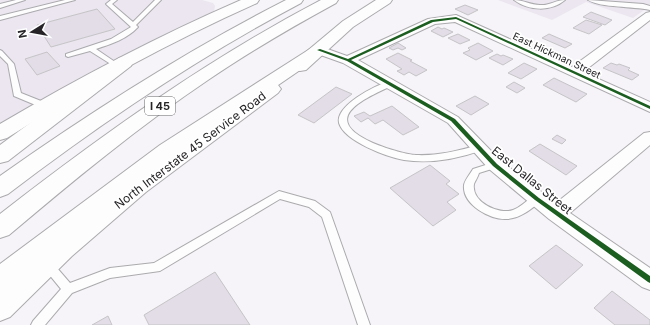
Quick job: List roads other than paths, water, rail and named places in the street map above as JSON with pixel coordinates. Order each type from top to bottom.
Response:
[{"type":"main road","name":"I 45","points":[[0,188],[81,130],[152,83],[234,33],[296,0]]},
{"type":"main road","name":"I 45","points":[[0,228],[84,161],[179,92],[254,43],[331,0]]},
{"type":"main road","name":"North Interstate 45 Service Road","points":[[0,307],[46,263],[138,186],[280,82],[348,24],[385,0]]},
{"type":"main road","points":[[0,133],[53,108],[120,65],[245,1]]},
{"type":"main road","points":[[0,280],[168,150],[319,50]]},
{"type":"main road","points":[[0,156],[53,108]]},
{"type":"street","points":[[574,72],[650,15]]},
{"type":"street","name":"East Hickman Street","points":[[348,60],[432,21],[456,18],[650,108]]},
{"type":"street","name":"East Dallas Street","points":[[319,50],[348,60],[453,120],[494,165],[556,214],[650,280]]},
{"type":"street","points":[[556,214],[650,137]]},
{"type":"lane","points":[[0,6],[22,0]]},
{"type":"lane","points":[[0,18],[72,0]]},
{"type":"lane","points":[[114,0],[109,4],[133,25]]},
{"type":"lane","points":[[68,55],[90,48],[131,31],[135,27],[133,25],[158,0]]},
{"type":"lane","points":[[517,0],[540,8],[549,7],[562,0]]},
{"type":"lane","points":[[590,0],[600,3],[635,2],[650,8]]},
{"type":"lane","points":[[90,48],[120,65]]},
{"type":"lane","points":[[0,52],[11,64],[17,94],[53,108]]},
{"type":"lane","points":[[388,84],[358,99],[344,116],[342,123],[347,130],[373,146],[401,156],[445,158],[479,148]]},
{"type":"lane","points":[[494,165],[476,171],[469,185],[471,196],[483,209],[504,216],[514,214],[537,199]]},
{"type":"lane","points":[[37,325],[68,289],[110,273],[156,268],[279,195],[312,204],[326,215],[364,325]]},
{"type":"lane","points":[[46,263],[68,289]]}]
